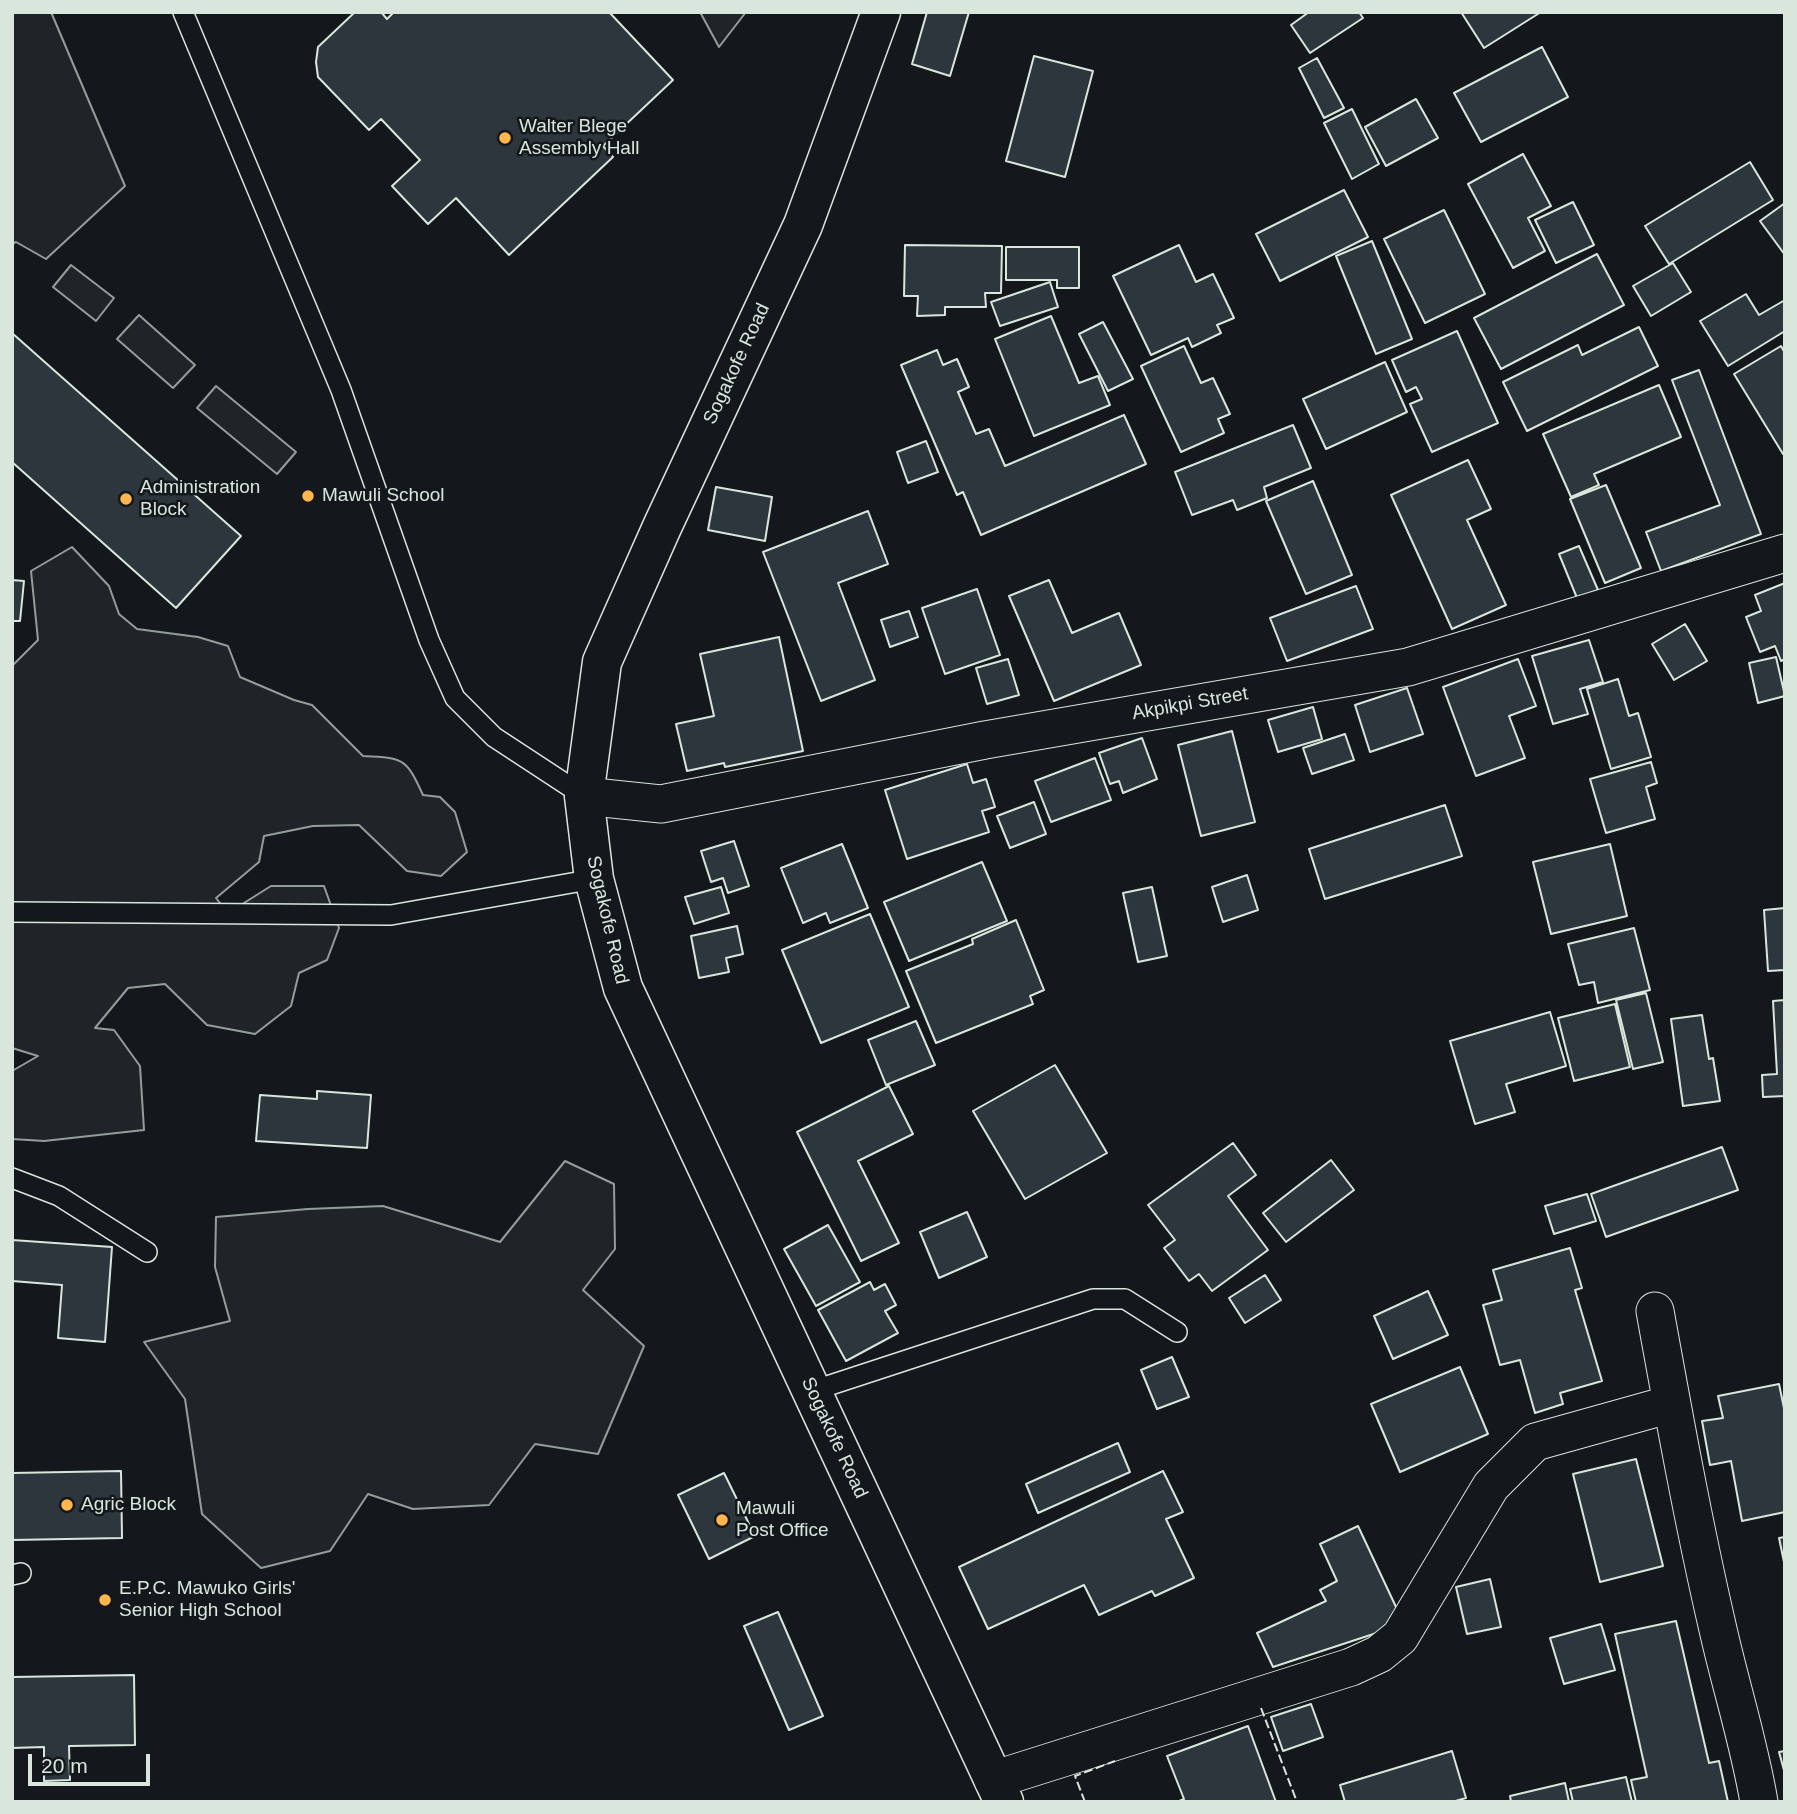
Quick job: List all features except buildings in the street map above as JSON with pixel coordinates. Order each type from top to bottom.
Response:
[{"type":"main road","name":"Sogakofe Road","points":[[881,12],[803,225],[672,504],[602,662],[584,796],[593,879],[623,988],[998,1791]]},
{"type":"street","name":"Akpikpi Street","points":[[584,796],[661,804],[985,740],[1408,667],[1785,553]]},
{"type":"street","points":[[1655,1311],[1695,1531],[1759,1802]]},
{"type":"street","points":[[998,1791],[1351,1667],[1379,1654],[1400,1637],[1491,1486],[1535,1442],[1671,1404]]},
{"type":"lane","points":[[183,12],[341,390],[429,640],[455,698],[494,737],[584,796]]},
{"type":"lane","points":[[12,912],[391,915],[593,879]]},
{"type":"lane","points":[[12,1178],[59,1196],[147,1252]]},
{"type":"lane","points":[[812,1391],[1093,1299],[1125,1299],[1177,1332]]},
{"type":"shaded area","points":[[12,12],[51,12],[125,186],[46,259],[16,242],[12,244]]},
{"type":"shaded area","points":[[700,12],[746,12],[719,47]]},
{"type":"shaded area","points":[[71,265],[114,298],[96,321],[53,287]]},
{"type":"shaded area","points":[[139,315],[195,365],[173,388],[117,339]]},
{"type":"shaded area","points":[[216,386],[296,452],[277,474],[197,408]]},
{"type":"shaded area","points":[[72,547],[109,586],[119,614],[137,629],[198,637],[228,646],[240,677],[312,705],[363,756],[402,762],[423,795],[440,797],[455,812],[467,852],[441,876],[407,871],[359,825],[313,826],[264,836],[259,862],[216,898],[228,913],[271,886],[324,886],[339,928],[327,960],[299,973],[291,1006],[255,1034],[207,1025],[165,984],[128,988],[95,1028],[114,1030],[140,1066],[144,1130],[44,1141],[12,1139],[12,1071],[38,1056],[12,1048],[12,666],[38,640],[31,571]]},
{"type":"shaded area","points":[[565,1161],[614,1184],[615,1249],[583,1290],[644,1346],[598,1454],[535,1444],[489,1505],[413,1509],[368,1494],[330,1551],[261,1568],[202,1514],[185,1399],[144,1342],[230,1321],[215,1267],[216,1217],[383,1206],[500,1242]]},
{"type":"fence","points":[[1261,1708],[1297,1802]]},
{"type":"fence","points":[[1085,1802],[1075,1776],[1115,1761]]},
{"type":"place","name":"Walter Blege Assembly Hall","points":[[505,138]]},
{"type":"place","name":"Mawuli School","points":[[308,496]]},
{"type":"place","name":"Administration Block","points":[[126,499]]},
{"type":"place","name":"Agric Block","points":[[67,1505]]},
{"type":"place","name":"Mawuli Post Office","points":[[722,1520]]},
{"type":"place","name":"E.P.C. Mawuko Girls' Senior High School","points":[[105,1600]]}]
